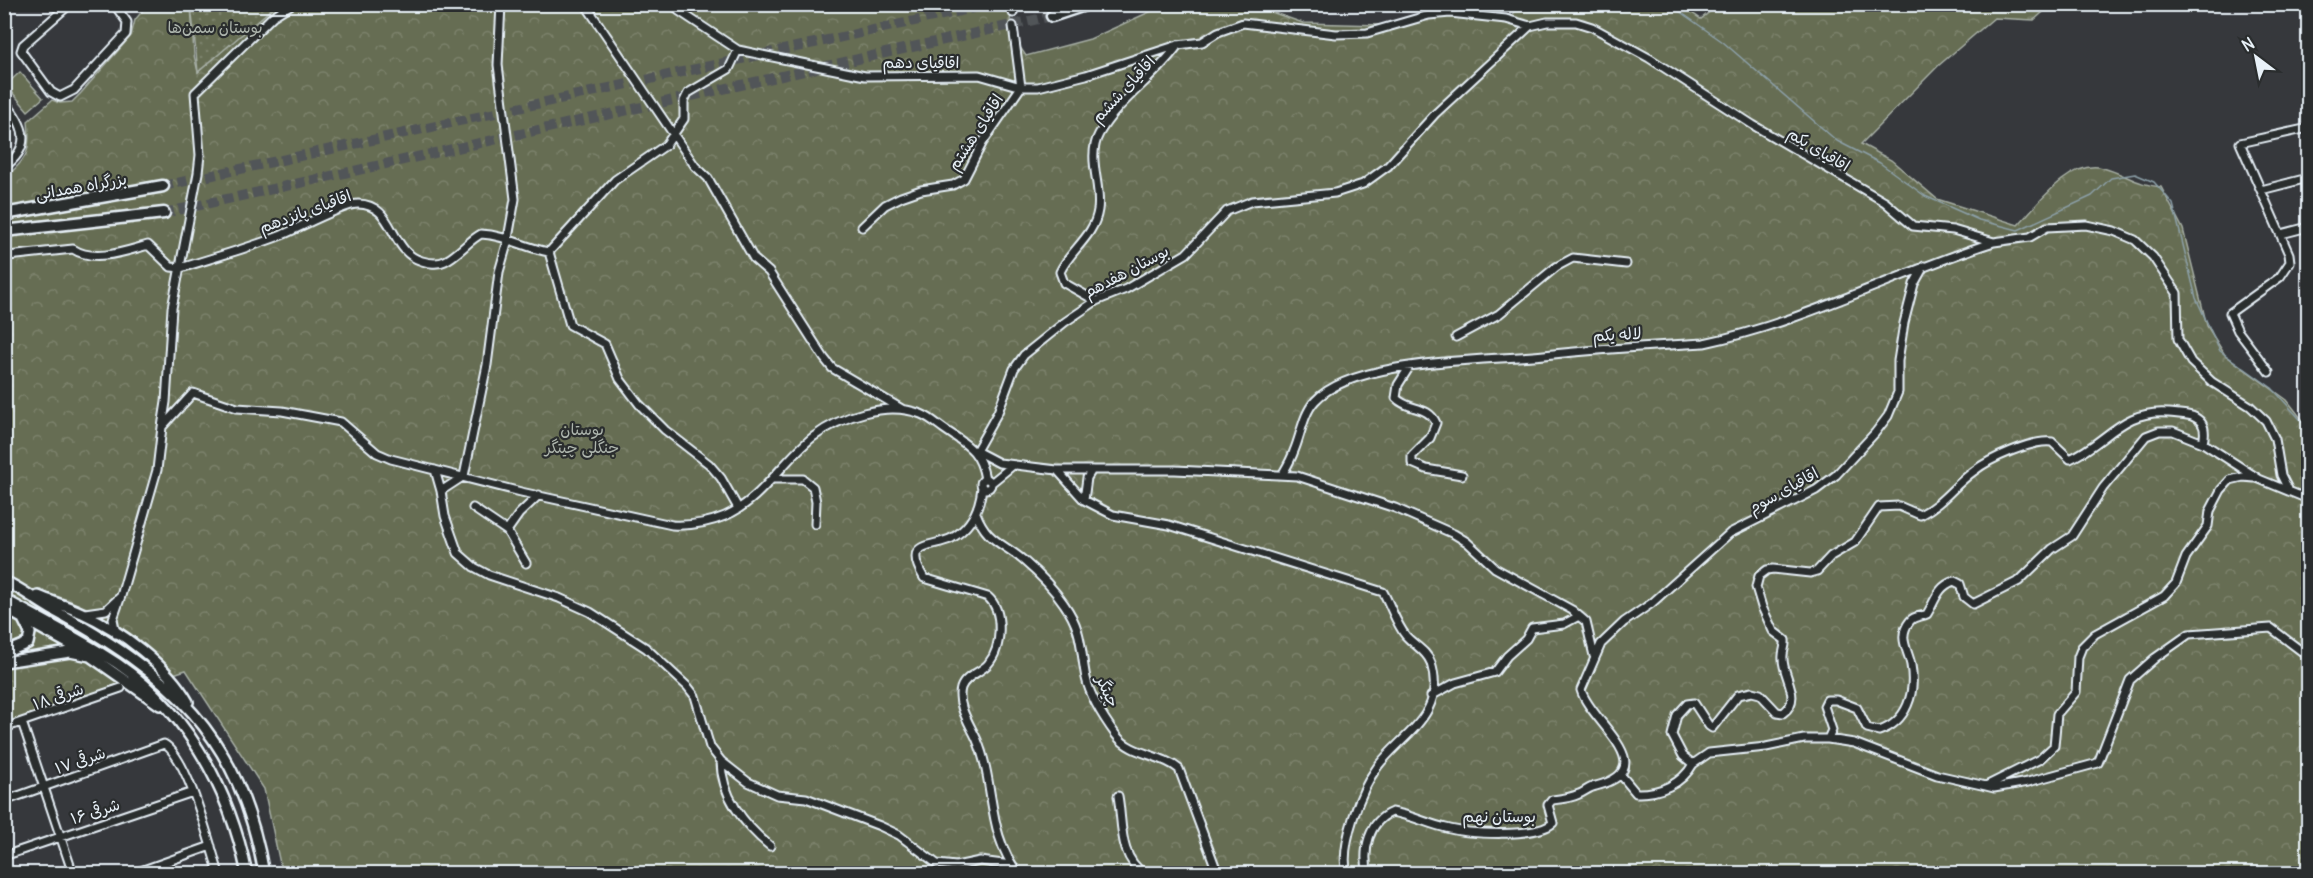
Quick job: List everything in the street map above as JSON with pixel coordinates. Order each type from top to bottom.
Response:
[{"type":"highway","points":[[1053,16],[1088,4]]},
{"type":"highway","name":"بزرگراه همدانی","points":[[4,214],[163,186]]},
{"type":"highway","points":[[4,234],[164,213]]},
{"type":"main road","points":[[4,581],[83,613],[154,661],[179,686],[244,793],[264,873]]},
{"type":"main road","points":[[20,588],[36,600],[127,652],[192,709]]},
{"type":"main road","points":[[4,599],[106,655],[163,701],[205,759],[219,784],[238,832],[247,873]]},
{"type":"main road","points":[[4,608],[90,656],[175,715]]},
{"type":"main road","points":[[4,654],[20,648],[30,638],[28,627],[21,617]]},
{"type":"main road","points":[[4,662],[70,652],[90,656]]},
{"type":"street","points":[[70,4],[23,45],[21,51],[23,57],[51,92],[60,97],[74,90],[126,34],[127,22],[114,4]]},
{"type":"street","points":[[116,634],[113,619],[157,470],[166,402],[172,308],[200,155],[195,93],[273,16],[292,4]]},
{"type":"street","points":[[441,491],[464,476],[487,365],[499,272],[515,199],[498,65],[501,4]]},
{"type":"street","points":[[585,4],[695,166],[708,178],[754,259],[769,272],[824,358],[832,368],[903,410]]},
{"type":"street","name":"اقاقیای دهم","points":[[675,4],[685,16],[738,50],[865,76],[979,75],[1021,87],[1038,87],[1086,75],[1178,45]]},
{"type":"street","name":"اقاقیای یکم","points":[[1178,45],[1202,42],[1218,32],[1242,23],[1311,33],[1367,33],[1429,15],[1450,13],[1506,20],[1530,26],[1547,22],[1576,22],[1592,27],[1649,58],[1835,175],[1885,202],[1913,226],[1953,230],[1994,242],[2030,237],[2047,226],[2063,225],[2114,231],[2135,240],[2153,257],[2177,292],[2178,339],[2191,362],[2212,382],[2250,406],[2266,422],[2275,439],[2281,475],[2288,489]]},
{"type":"street","name":"اقاقیای هشتم","points":[[862,227],[885,205],[900,196],[953,185],[964,179],[983,142],[1021,87],[1012,26]]},
{"type":"street","name":"بوستان هفدهم","points":[[976,451],[998,412],[1014,369],[1024,355],[1065,322],[1096,301],[1126,289],[1186,254],[1227,211],[1252,201],[1335,193],[1363,184],[1388,166],[1435,114],[1530,26]]},
{"type":"street","name":"اقاقیای ششم","points":[[1096,301],[1064,283],[1060,272],[1090,233],[1098,211],[1094,147],[1098,136],[1112,115],[1156,74],[1178,45]]},
{"type":"street","points":[[738,50],[729,69],[688,93],[684,101],[684,119],[676,135],[666,145],[615,180],[549,252],[570,325],[605,344],[620,380],[639,404],[658,424],[709,464],[721,478],[738,508]]},
{"type":"street","points":[[4,101],[18,117],[23,135],[17,156],[4,167]]},
{"type":"street","points":[[2269,372],[2238,331],[2230,313],[2287,270],[2290,262],[2289,254],[2240,143],[2304,129]]},
{"type":"street","points":[[2260,189],[2308,178]]},
{"type":"street","name":"اقاقیای پانزدهم","points":[[181,268],[278,236],[356,204],[373,206],[385,216],[398,245],[408,256],[432,264],[444,261],[481,234],[508,238],[531,249],[549,252]]},
{"type":"street","points":[[2281,234],[2308,227]]},
{"type":"street","name":"لاله یکم","points":[[1281,475],[1293,454],[1306,415],[1315,401],[1354,380],[1410,366],[1451,360],[1704,343],[1755,332],[1994,242]]},
{"type":"street","points":[[8,256],[73,249],[81,255],[113,254],[148,245],[171,267],[181,268]]},
{"type":"street","points":[[1456,338],[1499,314],[1556,267],[1573,258],[1626,264]]},
{"type":"street","name":"اقاقیای سوم","points":[[1594,656],[1612,633],[1652,603],[1722,540],[1816,490],[1836,475],[1875,433],[1888,416],[1898,392],[1898,361],[1904,323],[1914,284],[1924,267]]},
{"type":"street","points":[[1410,366],[1398,385],[1396,398],[1407,407],[1426,411],[1433,416],[1436,423],[1430,438],[1412,456],[1412,463],[1426,469],[1462,476]]},
{"type":"street","points":[[162,427],[194,393],[237,408],[282,411],[341,422],[377,453],[435,470],[672,525],[689,526],[709,521],[738,508],[772,479],[812,438],[827,428],[867,412],[903,410],[922,414],[976,451],[999,463],[1012,466],[1057,470],[1175,470],[1297,476],[1395,508],[1454,534],[1467,542],[1495,568],[1586,622],[1594,656],[1581,690],[1588,707],[1616,738],[1624,759],[1621,775],[1636,793],[1650,794],[1686,776],[1693,764],[1709,753],[1766,747],[1804,739],[1828,739],[1854,743],[1937,775],[1994,788],[2028,782],[2098,763],[2130,680],[2155,658],[2189,634],[2271,628],[2308,656]]},
{"type":"street","points":[[1693,764],[1683,756],[1672,735],[1677,716],[1687,704],[1694,702],[1712,728],[1738,695],[1760,694],[1777,712],[1783,713],[1791,703],[1793,697],[1782,658],[1785,640],[1773,632],[1756,586],[1759,576],[1767,570],[1789,568],[1810,573],[1817,571],[1831,556],[1855,542],[1879,507],[1899,506],[1920,515],[1941,504],[1974,470],[2032,444],[2052,442],[2070,459],[2101,440],[2121,423],[2133,417],[2155,413],[2189,415],[2200,420],[2205,426],[2204,443]]},
{"type":"street","points":[[1828,739],[1832,730],[1824,706],[1827,700],[1836,700],[1857,708],[1867,728],[1879,731],[1897,721],[1905,712],[1913,681],[1911,663],[1904,648],[1907,626],[1914,617],[1928,614],[1939,590],[1945,584],[1954,581],[1960,584],[1964,597],[1973,604],[2019,581],[2052,549],[2072,536],[2103,488],[2146,436],[2159,431],[2173,431],[2204,443],[2217,449],[2259,480]]},
{"type":"street","points":[[976,451],[988,481],[988,489],[982,487],[981,502],[976,513],[961,531],[950,539],[925,544],[919,550],[916,559],[924,578],[988,597],[995,603],[998,613],[996,649],[992,659],[966,681],[960,697],[988,774],[995,831],[1011,865],[1019,873]]},
{"type":"street","points":[[988,481],[1012,466]]},
{"type":"street","points":[[435,470],[445,516],[458,553],[474,567],[489,575],[559,598],[590,612],[646,648],[671,669],[695,696],[705,736],[721,761],[762,789],[777,795],[806,798],[899,835],[937,864],[956,866],[980,861],[1011,865]]},
{"type":"street","points":[[1057,470],[1084,500],[1113,515],[1179,528],[1383,592],[1399,626],[1430,661],[1433,679],[1431,696],[1419,726],[1379,765],[1367,786],[1344,854],[1347,873]]},
{"type":"street","points":[[1084,500],[1087,478],[1092,470]]},
{"type":"street","points":[[1986,786],[2048,753],[2056,739],[2056,714],[2076,692],[2078,657],[2082,647],[2095,634],[2164,596],[2176,583],[2186,557],[2208,526],[2215,500],[2230,480],[2243,477],[2259,480],[2288,489],[2308,499]]},
{"type":"street","points":[[772,479],[803,479],[813,487],[816,502],[815,524]]},
{"type":"street","points":[[507,531],[519,514],[539,495]]},
{"type":"street","points":[[473,508],[507,531],[526,563]]},
{"type":"street","name":"چیتگر","points":[[976,513],[982,530],[992,540],[1025,561],[1064,603],[1083,643],[1086,680],[1116,736],[1130,748],[1169,760],[1179,769],[1218,873]]},
{"type":"street","points":[[83,613],[106,610],[121,596]]},
{"type":"street","points":[[1431,696],[1455,683],[1495,672],[1506,656],[1526,639],[1532,628],[1564,624],[1579,616]]},
{"type":"street","name":"۱۸ شرقی","points":[[4,728],[121,688]]},
{"type":"street","points":[[22,723],[73,873]]},
{"type":"street","name":"۱۷ شرقی","points":[[4,801],[164,744],[173,749],[193,792]]},
{"type":"street","points":[[721,761],[721,778],[730,798],[744,820],[770,846]]},
{"type":"street","name":"بوستان نهم","points":[[1368,873],[1365,851],[1376,821],[1392,812],[1448,829],[1480,832],[1539,832],[1553,824],[1548,805],[1552,800],[1578,795],[1593,786],[1615,780],[1621,775]]},
{"type":"street","points":[[193,792],[219,873]]},
{"type":"street","name":"۱۶ شرقی","points":[[4,856],[193,792]]},
{"type":"street","points":[[1118,796],[1124,847],[1139,870],[1145,873]]},
{"type":"street","points":[[132,873],[211,846]]},
{"type":"green space","name":"بوستان سمن‌ها","points":[[191,4],[276,5],[198,72]]},
{"type":"green space","name":"بوستان جنگلی چیتگر","points":[[276,4],[1012,5],[1009,31],[1026,56],[1090,39],[1167,4],[1251,5],[1303,23],[1381,25],[1435,9],[1513,15],[1518,4],[1680,5],[1701,19],[1719,4],[2051,5],[2034,20],[1994,18],[1938,66],[1861,144],[1891,160],[1937,199],[2018,225],[2056,185],[2079,170],[2091,167],[2103,168],[2145,184],[2161,187],[2183,229],[2207,326],[2225,355],[2287,400],[2308,427],[2308,873],[282,873],[264,789],[186,670],[5,727],[5,178],[19,165],[26,153],[29,140],[28,121],[52,100],[60,103],[72,102],[131,36],[135,20],[147,5],[191,5],[194,55],[198,72]]},
{"type":"green space","points":[[20,72],[43,98],[28,111],[6,85]]},
{"type":"waterway","points":[[1669,4],[1723,42],[1837,141],[1880,163],[1925,196],[1979,220],[2018,230],[2092,196],[2111,178],[2135,174],[2154,182],[2173,204],[2196,298],[2220,351],[2272,388],[2308,428]]},
{"type":"tunnel","points":[[163,186],[992,4]]},
{"type":"tunnel","points":[[164,213],[1052,16]]}]
